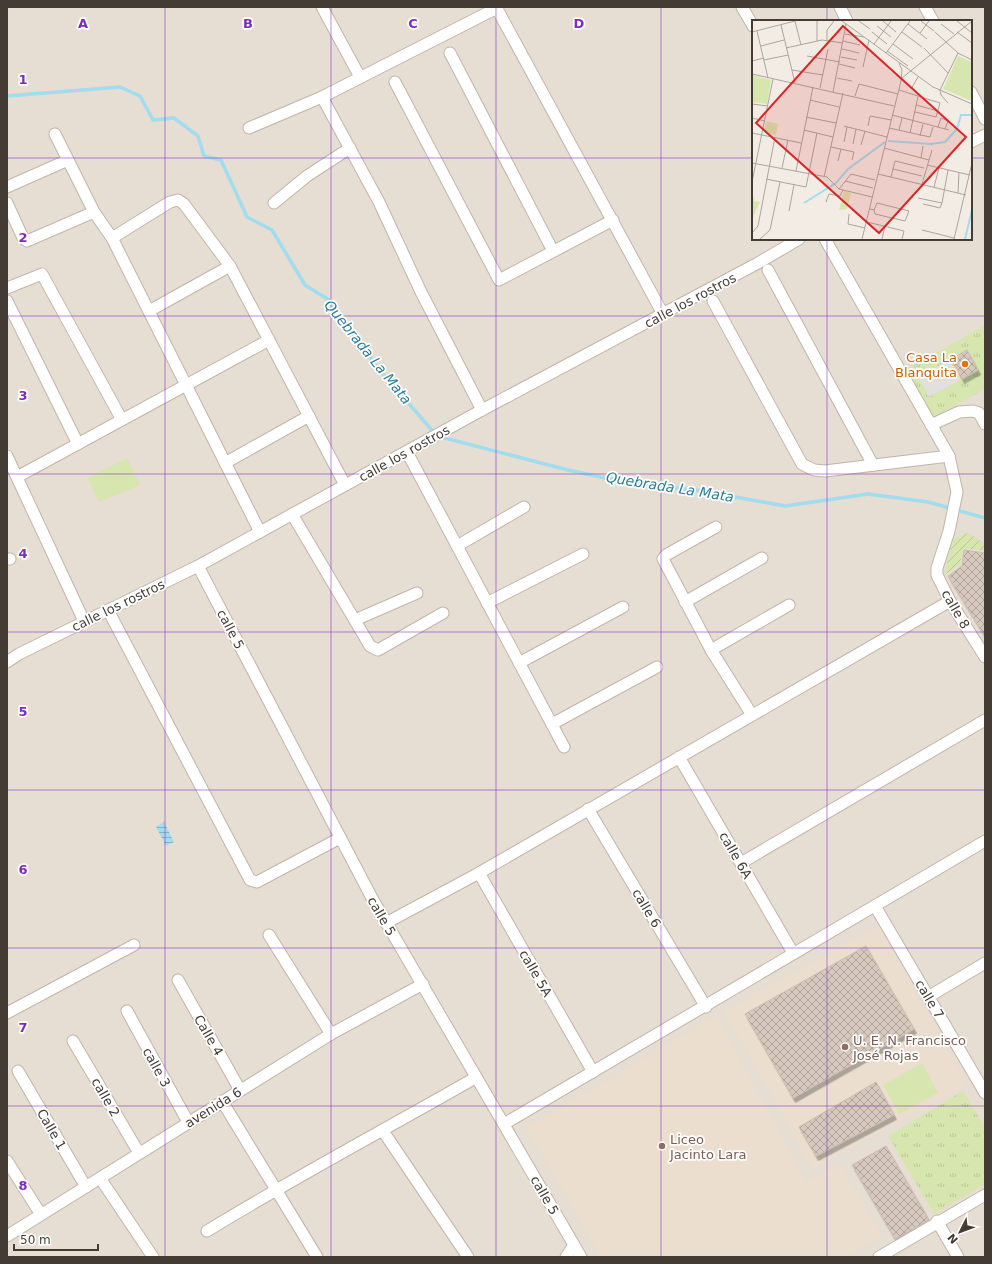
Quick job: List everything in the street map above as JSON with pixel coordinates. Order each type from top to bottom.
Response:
[{"type":"street","points":[[322,7],[360,77]]},
{"type":"street","points":[[742,7],[752,24]]},
{"type":"street","points":[[840,7],[846,20]]},
{"type":"street","points":[[926,7],[932,20]]},
{"type":"street","points":[[248,128],[322,97],[497,8],[663,314]]},
{"type":"street","points":[[450,53],[553,251]]},
{"type":"street","points":[[395,82],[499,280],[613,220]]},
{"type":"street","points":[[972,94],[985,119]]},
{"type":"street","points":[[322,97],[379,202],[421,292],[482,410]]},
{"type":"street","points":[[55,134],[94,212],[112,238],[260,532]]},
{"type":"street","points":[[972,142],[985,135]]},
{"type":"street","points":[[274,203],[307,176],[350,148]]},
{"type":"street","points":[[7,187],[68,160]]},
{"type":"street","points":[[112,238],[170,202],[178,200],[184,204],[230,266],[345,485]]},
{"type":"street","points":[[7,203],[23,238],[27,241],[94,212]]},
{"type":"street","name":"calle los rostros","points":[[7,662],[19,654],[84,621],[198,566],[482,410],[758,264],[797,240]]},
{"type":"street","points":[[713,301],[802,464],[814,470],[825,471],[949,456],[826,240]]},
{"type":"street","points":[[149,311],[230,266]]},
{"type":"street","points":[[768,270],[873,465]]},
{"type":"street","points":[[7,288],[42,274],[122,420]]},
{"type":"street","points":[[7,301],[78,444]]},
{"type":"street","points":[[17,477],[269,340]]},
{"type":"street","points":[[931,425],[967,411],[979,413],[985,424]]},
{"type":"street","points":[[225,463],[309,416]]},
{"type":"street","points":[[406,452],[564,747]]},
{"type":"street","points":[[7,456],[84,621]]},
{"type":"street","name":"calle 8","points":[[949,456],[957,492],[949,531],[937,568],[940,582],[950,601],[985,657]]},
{"type":"street","points":[[456,546],[524,507]]},
{"type":"street","points":[[292,514],[370,646],[378,650],[443,613]]},
{"type":"street","points":[[716,527],[666,555],[663,559],[711,650],[752,715]]},
{"type":"street","points":[[487,603],[583,554]]},
{"type":"street","points":[[685,602],[762,558]]},
{"type":"street","name":"calle 5","points":[[198,566],[386,923],[423,984],[475,1078],[504,1124],[581,1257]]},
{"type":"street","points":[[355,620],[417,593]]},
{"type":"street","points":[[386,923],[479,873],[950,601]]},
{"type":"street","points":[[711,650],[789,605]]},
{"type":"street","points":[[519,663],[623,607]]},
{"type":"street","points":[[108,610],[250,880],[257,882],[340,838]]},
{"type":"street","points":[[552,724],[657,667]]},
{"type":"street","points":[[741,863],[985,720]]},
{"type":"street","name":"calle 6A","points":[[679,757],[793,953]]},
{"type":"street","name":"calle 6","points":[[588,809],[706,1007]]},
{"type":"street","points":[[504,1124],[706,1007],[793,953],[985,841]]},
{"type":"street","name":"calle 5A","points":[[479,873],[593,1072]]},
{"type":"street","name":"calle 7","points":[[875,906],[928,997],[982,1079],[985,1092]]},
{"type":"street","points":[[269,935],[331,1034]]},
{"type":"street","points":[[7,1013],[134,945]]},
{"type":"street","points":[[928,997],[985,963]]},
{"type":"street","name":"Calle 4","points":[[178,980],[240,1090]]},
{"type":"street","name":"avenida 6","points":[[7,1236],[40,1213],[100,1178],[331,1034],[423,984]]},
{"type":"street","name":"calle 3","points":[[127,1011],[188,1122]]},
{"type":"street","name":"calle 2","points":[[73,1041],[139,1153]]},
{"type":"street","name":"Calle 1","points":[[18,1071],[86,1186]]},
{"type":"street","points":[[207,1231],[275,1189],[383,1131],[475,1078]]},
{"type":"street","points":[[222,1101],[317,1257]]},
{"type":"street","points":[[383,1131],[468,1257]]},
{"type":"street","points":[[7,1161],[40,1213]]},
{"type":"street","points":[[100,1178],[154,1257]]},
{"type":"street","points":[[879,1257],[937,1221],[985,1195]]},
{"type":"street","points":[[937,1221],[958,1257]]},
{"type":"street","points":[[566,1257],[574,1245]]},
{"type":"shaded area","points":[[7,7],[985,7],[985,1257],[7,1257]]},
{"type":"shaded area","points":[[949,360],[960,380],[929,397],[918,377]]},
{"type":"shaded area","name":"U. E. N. Francisco José Rojas","points":[[878,926],[967,1084],[813,1169],[724,1011]]},
{"type":"shaded area","name":"Liceo Jacinto Lara","points":[[717,1015],[806,1182],[840,1164],[882,1235],[846,1257],[601,1257],[527,1128]]},
{"type":"green space","points":[[985,325],[985,389],[933,417],[906,370]]},
{"type":"green space","points":[[127,458],[140,485],[99,502],[87,478]]},
{"type":"green space","points":[[968,533],[985,544],[985,551],[963,548],[960,565],[944,575],[953,538]]},
{"type":"green space","points":[[922,1063],[938,1093],[899,1114],[883,1085]]},
{"type":"green space","points":[[963,1091],[985,1128],[985,1184],[934,1214],[888,1136]]},
{"type":"water","points":[[164,822],[174,842],[166,846],[156,827]]},
{"type":"building","name":"Casa La Blanquita","points":[[967,350],[978,370],[962,379],[951,359]]},
{"type":"building","points":[[964,550],[985,553],[985,637],[948,576],[962,566]]},
{"type":"building","name":"U. E. N. Francisco José Rojas","points":[[866,946],[914,1029],[793,1098],[745,1014]]},
{"type":"building","points":[[876,1082],[894,1115],[816,1156],[799,1127]]},
{"type":"building","points":[[886,1146],[929,1220],[895,1239],[852,1165]]},
{"type":"waterway","name":"Quebrada La Mata","points":[[7,96],[120,87],[140,96],[153,120],[174,118],[198,136],[204,156],[221,160],[247,217],[272,230],[305,285],[329,300],[377,367],[437,436],[568,470],[624,482],[703,491],[785,506],[868,494],[928,502],[985,518]]},
{"type":"place","name":"Casa La Blanquita","points":[[965,364]]},
{"type":"place","name":"U. E. N. Francisco José Rojas","points":[[845,1047]]},
{"type":"place","name":"Liceo Jacinto Lara","points":[[662,1146]]}]
